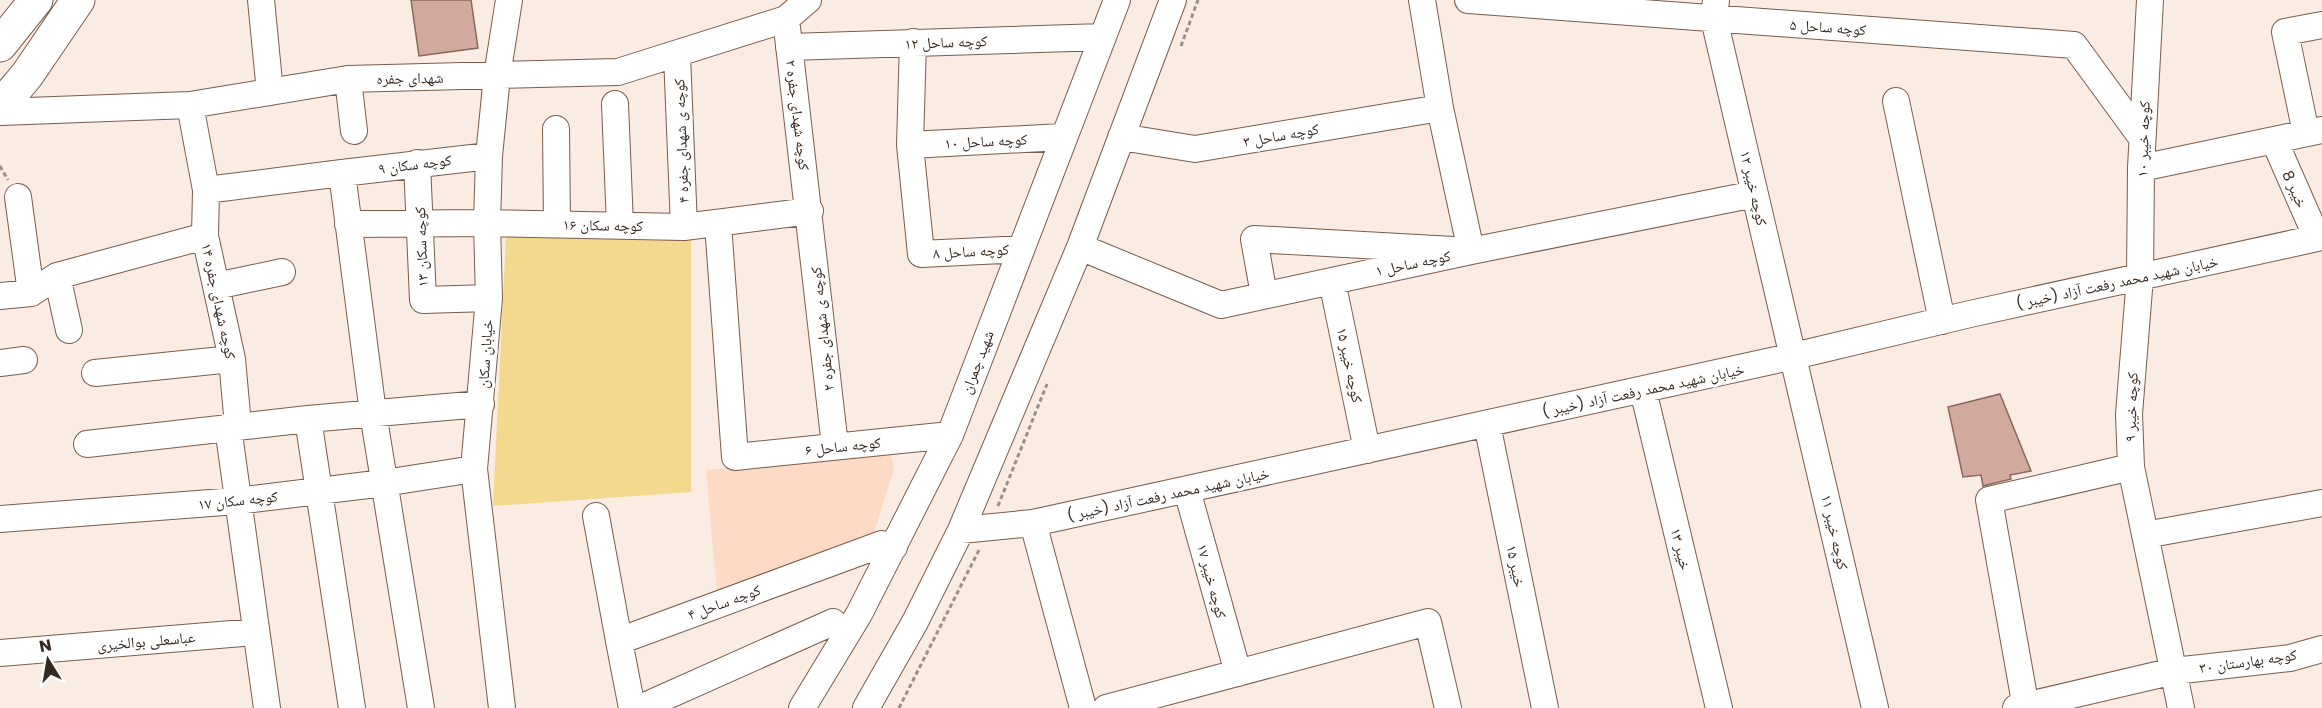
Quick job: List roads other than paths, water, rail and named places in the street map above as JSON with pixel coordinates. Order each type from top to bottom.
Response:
[{"type":"main road","points":[[0,45],[36,0]]},
{"type":"main road","points":[[0,107],[27,75],[78,0]]},
{"type":"street","points":[[261,0],[270,92]]},
{"type":"street","name":"خیابان سکان","points":[[499,708],[474,469],[482,404],[489,298],[487,223],[489,156],[497,76],[509,0]]},
{"type":"street","name":"شهدای جفره","points":[[0,112],[190,105],[348,79],[618,72],[786,19],[808,0]]},
{"type":"street","name":"شهید چمران","points":[[802,708],[859,614],[950,435],[1062,137],[1117,0]]},
{"type":"street","points":[[867,708],[915,622],[961,530],[1080,247],[1173,0]]},
{"type":"street","points":[[1264,295],[1254,239],[1471,251],[1440,108],[1422,0]]},
{"type":"street","name":"کوچه ساحل ۵","points":[[1468,0],[1715,9],[2074,45],[2142,138]]},
{"type":"street","name":"کوچه خیبر ۱۰","points":[[2140,277],[2142,138],[2151,0]]},
{"type":"street","name":"کوچه خیبر ۱۲","points":[[1715,9],[1755,194],[1794,356]]},
{"type":"street","name":"کوچه شهدای جفره ۲","points":[[786,19],[810,211]]},
{"type":"street","points":[[2141,168],[2314,132],[2285,32],[2322,25]]},
{"type":"street","name":"کوچه ساحل ۱۲","points":[[789,47],[1102,37]]},
{"type":"street","points":[[910,145],[913,42]]},
{"type":"street","name":"کوچه ی شهدای جفره ۴","points":[[677,55],[684,227]]},
{"type":"street","points":[[348,79],[354,131]]},
{"type":"street","points":[[1896,101],[1942,321]]},
{"type":"street","points":[[615,104],[620,225]]},
{"type":"street","name":"کوچه شهدای جفره ۱۴","points":[[190,105],[206,190],[205,236],[232,359],[237,501],[267,708]]},
{"type":"street","name":"کوچه ساحل ۳","points":[[1121,138],[1195,149],[1440,108]]},
{"type":"street","points":[[556,129],[557,224]]},
{"type":"street","name":"کوچه ساحل ۱۰","points":[[910,145],[1062,137]]},
{"type":"street","name":"خیبر 8","points":[[2274,140],[2320,238]]},
{"type":"street","name":"کوچه ساحل ۸","points":[[910,145],[921,254],[1021,249]]},
{"type":"street","name":"کوچه سکان ۹","points":[[206,190],[489,156]]},
{"type":"street","name":"کوچه سکان ۱۳","points":[[417,163],[423,300],[489,298]]},
{"type":"street","points":[[342,173],[373,413],[421,708]]},
{"type":"street","name":"کوچه ساحل ۱","points":[[1080,247],[1221,305],[1471,251],[1755,194]]},
{"type":"street","points":[[18,197],[31,293]]},
{"type":"street","name":"کوچه سکان ۱۶","points":[[348,224],[487,223],[684,227],[810,211]]},
{"type":"street","name":"کوچه ی شهدای جفره ۲","points":[[810,211],[835,446]]},
{"type":"street","name":"کوچه ساحل ۶","points":[[718,224],[735,457],[950,435]]},
{"type":"street","points":[[0,296],[31,293],[57,276],[205,236]]},
{"type":"street","name":"( خیبر) خیابان شهید محمد رفعت آزاد","points":[[961,530],[1033,523],[1643,390],[1942,321],[2320,238]]},
{"type":"street","points":[[216,286],[282,272]]},
{"type":"street","points":[[57,276],[69,330]]},
{"type":"street","name":"کوچه خیبر ۹","points":[[2140,277],[2129,414],[2131,467],[2181,708]]},
{"type":"street","name":"کوچه خیبر ۱۵","points":[[1332,281],[1367,450]]},
{"type":"street","name":"کوچه خیبر ۱۱","points":[[1794,356],[1875,708]]},
{"type":"street","points":[[95,374],[232,359]]},
{"type":"street","name":"خیبر ۱۳","points":[[1643,390],[1719,708]]},
{"type":"street","points":[[87,444],[308,419],[482,404]]},
{"type":"street","points":[[308,419],[352,708]]},
{"type":"street","name":"خیبر ۱۵","points":[[1486,424],[1545,708]]},
{"type":"street","points":[[2023,707],[1989,500],[2131,467]]},
{"type":"street","name":"کوچه سکان ۱۷","points":[[0,519],[237,501],[384,483],[474,469]]},
{"type":"street","name":"کوچه خیبر ۱۷","points":[[1187,489],[1238,673]]},
{"type":"street","points":[[2145,536],[2318,501]]},
{"type":"street","points":[[596,516],[632,708]]},
{"type":"street","points":[[1033,523],[1083,708]]},
{"type":"street","name":"کوچه ساحل ۴","points":[[619,641],[882,544],[894,547]]},
{"type":"street","points":[[1106,708],[1428,621],[1448,708]]},
{"type":"street","points":[[640,708],[833,622]]},
{"type":"street","name":"عباسعلی بوالخیری","points":[[0,653],[256,632]]},
{"type":"street","name":"کوچه بهارستان ۳۰","points":[[2023,707],[2174,671],[2290,658],[2322,649]]}]
